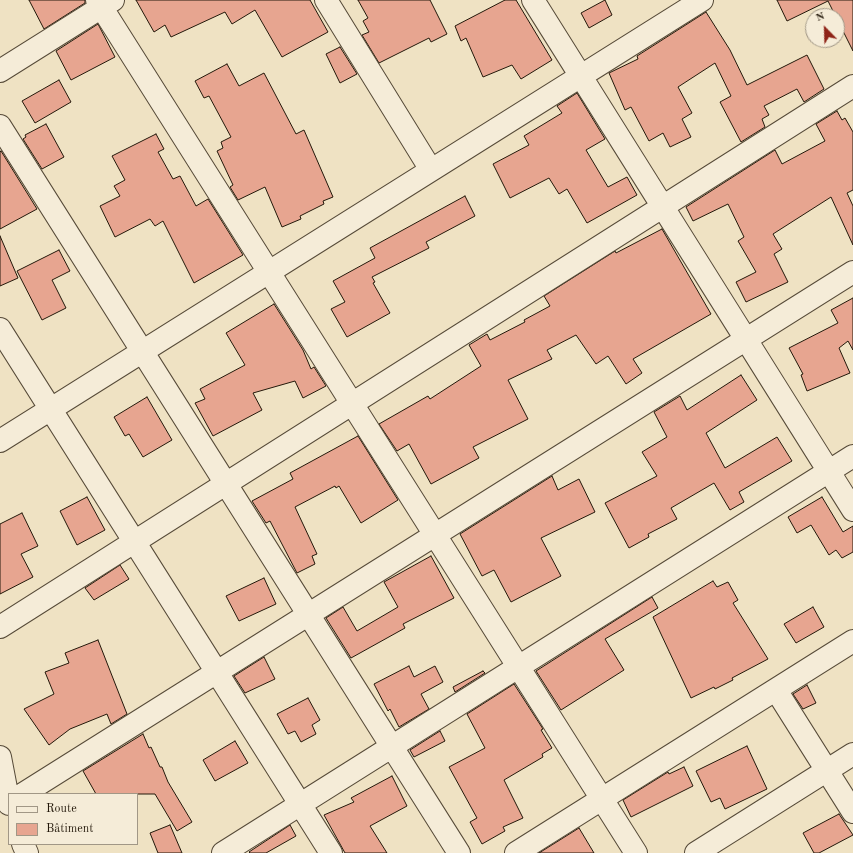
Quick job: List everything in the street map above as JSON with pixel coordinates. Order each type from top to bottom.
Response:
[{"type":"street","points":[[326,0],[431,170]]},
{"type":"street","points":[[533,0],[853,510]]},
{"type":"street","points":[[0,441],[702,0]]},
{"type":"street","points":[[0,71],[104,2],[269,272],[636,853]]},
{"type":"street","points":[[0,627],[853,86]]},
{"type":"street","points":[[0,126],[459,853]]},
{"type":"street","points":[[24,793],[853,272]]},
{"type":"street","points":[[0,329],[331,853]]},
{"type":"street","points":[[223,853],[853,456]]},
{"type":"street","points":[[516,853],[853,641]]},
{"type":"street","points":[[776,690],[853,812]]},
{"type":"street","points":[[696,853],[853,754]]},
{"type":"street","points":[[0,757],[8,798]]},
{"type":"street","points":[[0,812],[8,804]]},
{"type":"building","points":[[29,0],[85,0],[85,3],[44,29]]},
{"type":"building","points":[[136,0],[310,0],[328,32],[282,57],[255,10],[232,24],[225,12],[171,37],[165,25],[154,32]]},
{"type":"building","points":[[358,0],[430,0],[447,34],[431,42],[429,38],[379,63],[362,35],[369,32],[363,21],[368,18]]},
{"type":"building","points":[[505,0],[516,0],[552,60],[521,79],[512,65],[483,77],[466,38],[461,41],[455,26]]},
{"type":"building","points":[[605,0],[612,15],[589,28],[581,13]]},
{"type":"building","points":[[777,0],[853,0],[853,51],[845,35],[845,8],[832,8],[828,1],[814,8],[805,8],[805,12],[787,21]]},
{"type":"building","points":[[706,12],[730,50],[747,85],[807,55],[824,89],[804,102],[797,89],[764,106],[769,115],[762,119],[765,127],[741,142],[720,102],[731,96],[715,63],[678,87],[692,113],[682,119],[691,137],[670,147],[663,133],[649,141],[631,107],[625,110],[609,73],[638,59],[637,56]]},
{"type":"building","points":[[98,24],[115,57],[71,80],[56,51]]},
{"type":"building","points":[[340,47],[357,74],[340,83],[326,54]]},
{"type":"building","points":[[227,64],[239,86],[264,73],[296,134],[304,130],[333,197],[323,201],[324,204],[300,216],[301,219],[282,227],[265,187],[238,200],[230,187],[233,185],[217,151],[223,148],[221,142],[231,137],[209,96],[204,98],[195,81]]},
{"type":"building","points":[[59,80],[71,102],[35,123],[22,101]]},
{"type":"building","points":[[577,93],[605,139],[586,150],[608,187],[627,177],[637,195],[587,223],[567,189],[559,194],[549,178],[510,198],[493,164],[529,145],[524,136],[562,113],[557,106]]},
{"type":"building","points":[[837,111],[842,120],[845,118],[853,132],[853,190],[847,193],[853,206],[853,245],[831,197],[773,234],[782,249],[774,254],[788,282],[746,302],[736,282],[756,272],[738,241],[744,237],[728,204],[693,221],[686,207],[775,150],[782,164],[825,141],[816,124]]},
{"type":"building","points":[[46,124],[64,157],[42,169],[23,139],[26,137],[25,135]]},
{"type":"building","points":[[156,134],[164,149],[158,152],[173,179],[180,176],[196,206],[208,199],[243,255],[194,283],[163,221],[155,226],[150,219],[115,237],[100,206],[120,196],[114,186],[125,180],[112,156]]},
{"type":"building","points":[[1,151],[37,209],[0,229],[0,152]]},
{"type":"building","points":[[465,196],[475,216],[426,242],[429,248],[372,277],[375,282],[373,283],[390,313],[347,337],[331,309],[345,302],[333,281],[375,258],[370,248]]},
{"type":"building","points":[[662,229],[711,314],[633,359],[642,373],[626,384],[608,356],[596,364],[576,335],[547,350],[552,359],[508,380],[528,419],[473,447],[479,458],[431,484],[409,444],[397,451],[379,424],[428,396],[430,399],[481,366],[469,345],[487,334],[490,340],[525,322],[524,320],[550,306],[544,296],[615,251],[616,253]]},
{"type":"building","points":[[0,236],[18,278],[0,286]]},
{"type":"building","points":[[59,250],[70,271],[52,280],[66,308],[42,320],[17,271]]},
{"type":"building","points":[[853,298],[853,350],[848,341],[839,348],[850,373],[807,391],[801,375],[803,374],[789,348],[838,323],[831,310]]},
{"type":"building","points":[[274,304],[303,350],[311,369],[314,367],[326,386],[303,398],[295,381],[253,393],[262,410],[213,436],[195,403],[205,399],[200,389],[245,365],[226,333]]},
{"type":"building","points":[[741,375],[757,400],[706,433],[725,468],[777,437],[792,461],[739,492],[744,502],[730,510],[714,483],[671,508],[677,519],[648,534],[649,537],[629,548],[605,503],[657,476],[642,452],[667,437],[654,412],[680,396],[687,410]]},
{"type":"building","points":[[147,397],[172,440],[143,457],[129,434],[125,436],[114,417]]},
{"type":"building","points":[[358,436],[398,500],[361,523],[339,486],[336,488],[335,486],[295,507],[317,554],[312,556],[315,564],[297,573],[270,521],[266,523],[252,501],[293,479],[290,473]]},
{"type":"building","points":[[552,476],[558,490],[579,479],[595,512],[541,538],[561,576],[511,602],[494,570],[482,576],[460,534]]},
{"type":"building","points":[[87,497],[105,530],[77,545],[60,511]]},
{"type":"building","points":[[822,497],[843,532],[853,526],[853,552],[842,558],[836,550],[829,555],[811,525],[797,533],[788,517]]},
{"type":"building","points":[[22,513],[38,546],[21,554],[33,577],[0,594],[0,524]]},
{"type":"building","points":[[431,556],[454,598],[403,624],[405,628],[351,658],[326,618],[343,607],[357,631],[398,607],[384,582]]},
{"type":"building","points":[[120,565],[129,579],[94,600],[85,588]]},
{"type":"building","points":[[264,578],[276,604],[239,621],[226,596]]},
{"type":"building","points":[[713,581],[717,587],[728,582],[738,600],[733,603],[768,659],[732,678],[733,680],[691,698],[653,617]]},
{"type":"building","points":[[652,597],[658,608],[605,639],[624,670],[561,710],[536,671]]},
{"type":"building","points":[[813,607],[824,627],[796,643],[784,624]]},
{"type":"building","points":[[98,640],[127,714],[111,724],[107,714],[70,729],[49,745],[24,709],[54,694],[45,672],[69,663],[65,653]]},
{"type":"building","points":[[264,657],[275,679],[245,693],[234,676]]},
{"type":"building","points":[[409,666],[414,677],[435,666],[443,682],[421,694],[429,709],[399,727],[390,709],[388,711],[374,684]]},
{"type":"building","points":[[483,671],[485,673],[455,692],[453,687]]},
{"type":"building","points":[[514,684],[543,729],[541,730],[552,748],[542,754],[543,757],[504,780],[523,818],[503,827],[505,831],[482,844],[470,822],[477,818],[449,767],[485,748],[467,714]]},
{"type":"building","points":[[807,685],[816,703],[803,709],[793,694]]},
{"type":"building","points":[[308,698],[320,720],[312,725],[316,734],[301,742],[295,731],[288,734],[277,714]]},
{"type":"building","points":[[440,731],[445,741],[414,757],[410,750]]},
{"type":"building","points":[[143,734],[149,748],[151,747],[168,782],[192,822],[177,831],[155,794],[95,793],[83,771]]},
{"type":"building","points":[[235,741],[248,763],[215,781],[203,760]]},
{"type":"building","points":[[747,746],[767,789],[725,809],[720,798],[711,802],[696,771]]},
{"type":"building","points":[[684,767],[693,786],[631,817],[623,800],[668,772],[669,774]]},
{"type":"building","points":[[392,776],[407,806],[370,826],[387,853],[345,853],[324,815],[354,802],[351,798]]},
{"type":"building","points":[[839,814],[853,835],[819,853],[814,853],[803,833]]},
{"type":"building","points":[[170,825],[182,853],[158,853],[150,833]]},
{"type":"building","points":[[290,825],[296,836],[266,853],[249,852]]},
{"type":"building","points":[[579,828],[594,853],[539,853]]}]
